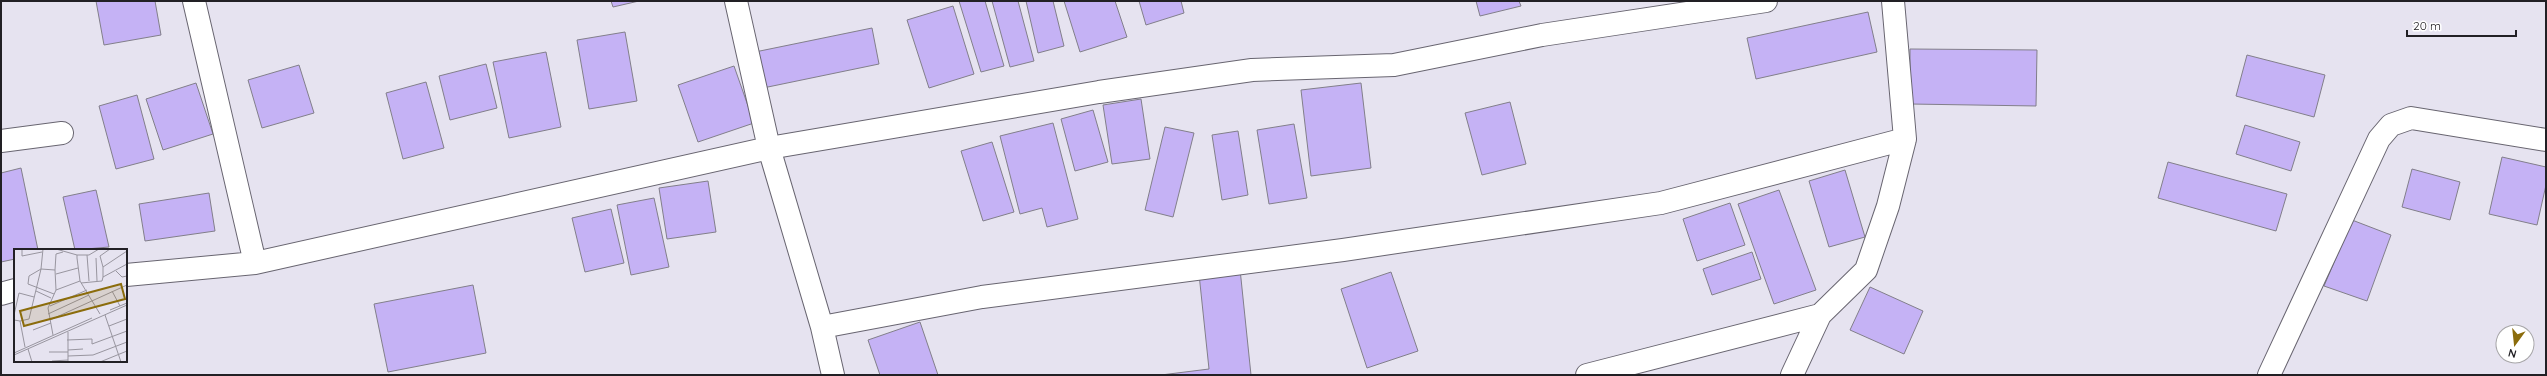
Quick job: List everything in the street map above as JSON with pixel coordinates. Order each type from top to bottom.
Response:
[{"type":"street","points":[[194,1],[255,263]]},
{"type":"street","points":[[736,1],[769,148],[822,328],[833,375]]},
{"type":"street","points":[[127,275],[255,263],[769,148],[1099,92],[1252,70],[1394,65],[1542,35],[1766,1]]},
{"type":"street","points":[[1792,375],[1820,315],[1866,270],[1888,206],[1904,139],[1893,1]]},
{"type":"street","points":[[2269,375],[2379,139],[2391,125],[2411,118],[2546,140]]},
{"type":"street","points":[[1,141],[62,132]]},
{"type":"street","points":[[822,328],[982,297],[1344,250],[1661,203],[1904,139]]},
{"type":"street","points":[[1,294],[14,290]]},
{"type":"street","points":[[1586,375],[1820,315]]},
{"type":"building","points":[[96,1],[155,1],[161,35],[104,45]]},
{"type":"building","points":[[611,1],[639,1],[613,7]]},
{"type":"building","points":[[959,1],[985,1],[1004,66],[981,72]]},
{"type":"building","points":[[992,1],[1018,1],[1034,61],[1010,67]]},
{"type":"building","points":[[1026,1],[1053,1],[1064,46],[1038,53]]},
{"type":"building","points":[[1064,1],[1115,1],[1127,37],[1080,52]]},
{"type":"building","points":[[1139,1],[1181,1],[1184,13],[1146,25]]},
{"type":"building","points":[[1476,1],[1519,1],[1521,6],[1480,16]]},
{"type":"building","points":[[953,6],[974,74],[929,88],[907,20]]},
{"type":"building","points":[[1868,12],[1877,52],[1756,79],[1747,38]]},
{"type":"building","points":[[872,28],[879,64],[763,88],[755,52]]},
{"type":"building","points":[[625,32],[637,101],[589,109],[577,40]]},
{"type":"building","points":[[1910,49],[2037,50],[2036,106],[1910,104]]},
{"type":"building","points":[[546,52],[561,127],[509,138],[493,62]]},
{"type":"building","points":[[2247,55],[2325,75],[2314,117],[2236,96]]},
{"type":"building","points":[[486,64],[497,108],[450,120],[439,76]]},
{"type":"building","points":[[299,65],[314,113],[262,128],[248,80]]},
{"type":"building","points":[[734,66],[754,123],[698,142],[678,85]]},
{"type":"building","points":[[426,82],[444,148],[403,159],[386,93]]},
{"type":"building","points":[[196,83],[213,134],[163,150],[146,99]]},
{"type":"building","points":[[1361,83],[1371,168],[1311,176],[1301,90]]},
{"type":"building","points":[[137,95],[154,159],[116,169],[99,106]]},
{"type":"building","points":[[1141,99],[1150,159],[1112,164],[1103,105]]},
{"type":"building","points":[[1510,102],[1526,164],[1482,175],[1465,113]]},
{"type":"building","points":[[1093,110],[1108,162],[1075,171],[1061,119]]},
{"type":"building","points":[[1053,123],[1078,219],[1047,227],[1042,208],[1020,214],[1000,136]]},
{"type":"building","points":[[1294,124],[1307,198],[1269,204],[1257,130]]},
{"type":"building","points":[[2245,125],[2300,142],[2291,171],[2236,154]]},
{"type":"building","points":[[1165,127],[1194,133],[1173,217],[1145,210]]},
{"type":"building","points":[[1238,131],[1248,195],[1222,200],[1212,135]]},
{"type":"building","points":[[992,142],[1014,212],[983,221],[961,151]]},
{"type":"building","points":[[2502,157],[2546,167],[2546,185],[2537,225],[2489,214]]},
{"type":"building","points":[[2168,162],[2287,194],[2276,231],[2158,198]]},
{"type":"building","points":[[21,168],[38,249],[14,249],[14,259],[1,262],[1,173]]},
{"type":"building","points":[[2412,169],[2460,182],[2450,220],[2402,207]]},
{"type":"building","points":[[1845,170],[1865,237],[1829,247],[1809,181]]},
{"type":"building","points":[[708,181],[716,232],[667,239],[659,188]]},
{"type":"building","points":[[96,190],[109,247],[75,249],[63,197]]},
{"type":"building","points":[[1779,190],[1816,290],[1774,304],[1738,204]]},
{"type":"building","points":[[209,193],[215,231],[145,241],[139,204]]},
{"type":"building","points":[[654,198],[669,267],[631,275],[617,205]]},
{"type":"building","points":[[1730,203],[1745,245],[1697,261],[1683,219]]},
{"type":"building","points":[[611,209],[624,263],[585,272],[572,218]]},
{"type":"building","points":[[2352,220],[2391,235],[2367,301],[2324,286]]},
{"type":"building","points":[[1752,252],[1761,279],[1712,295],[1703,269]]},
{"type":"building","points":[[1240,269],[1251,375],[1161,375],[1209,369],[1199,274]]},
{"type":"building","points":[[1391,272],[1418,351],[1367,368],[1341,289]]},
{"type":"building","points":[[473,285],[486,353],[388,372],[374,304]]},
{"type":"building","points":[[1870,287],[1923,311],[1904,354],[1850,330]]},
{"type":"building","points":[[920,322],[938,375],[880,375],[868,340]]}]
